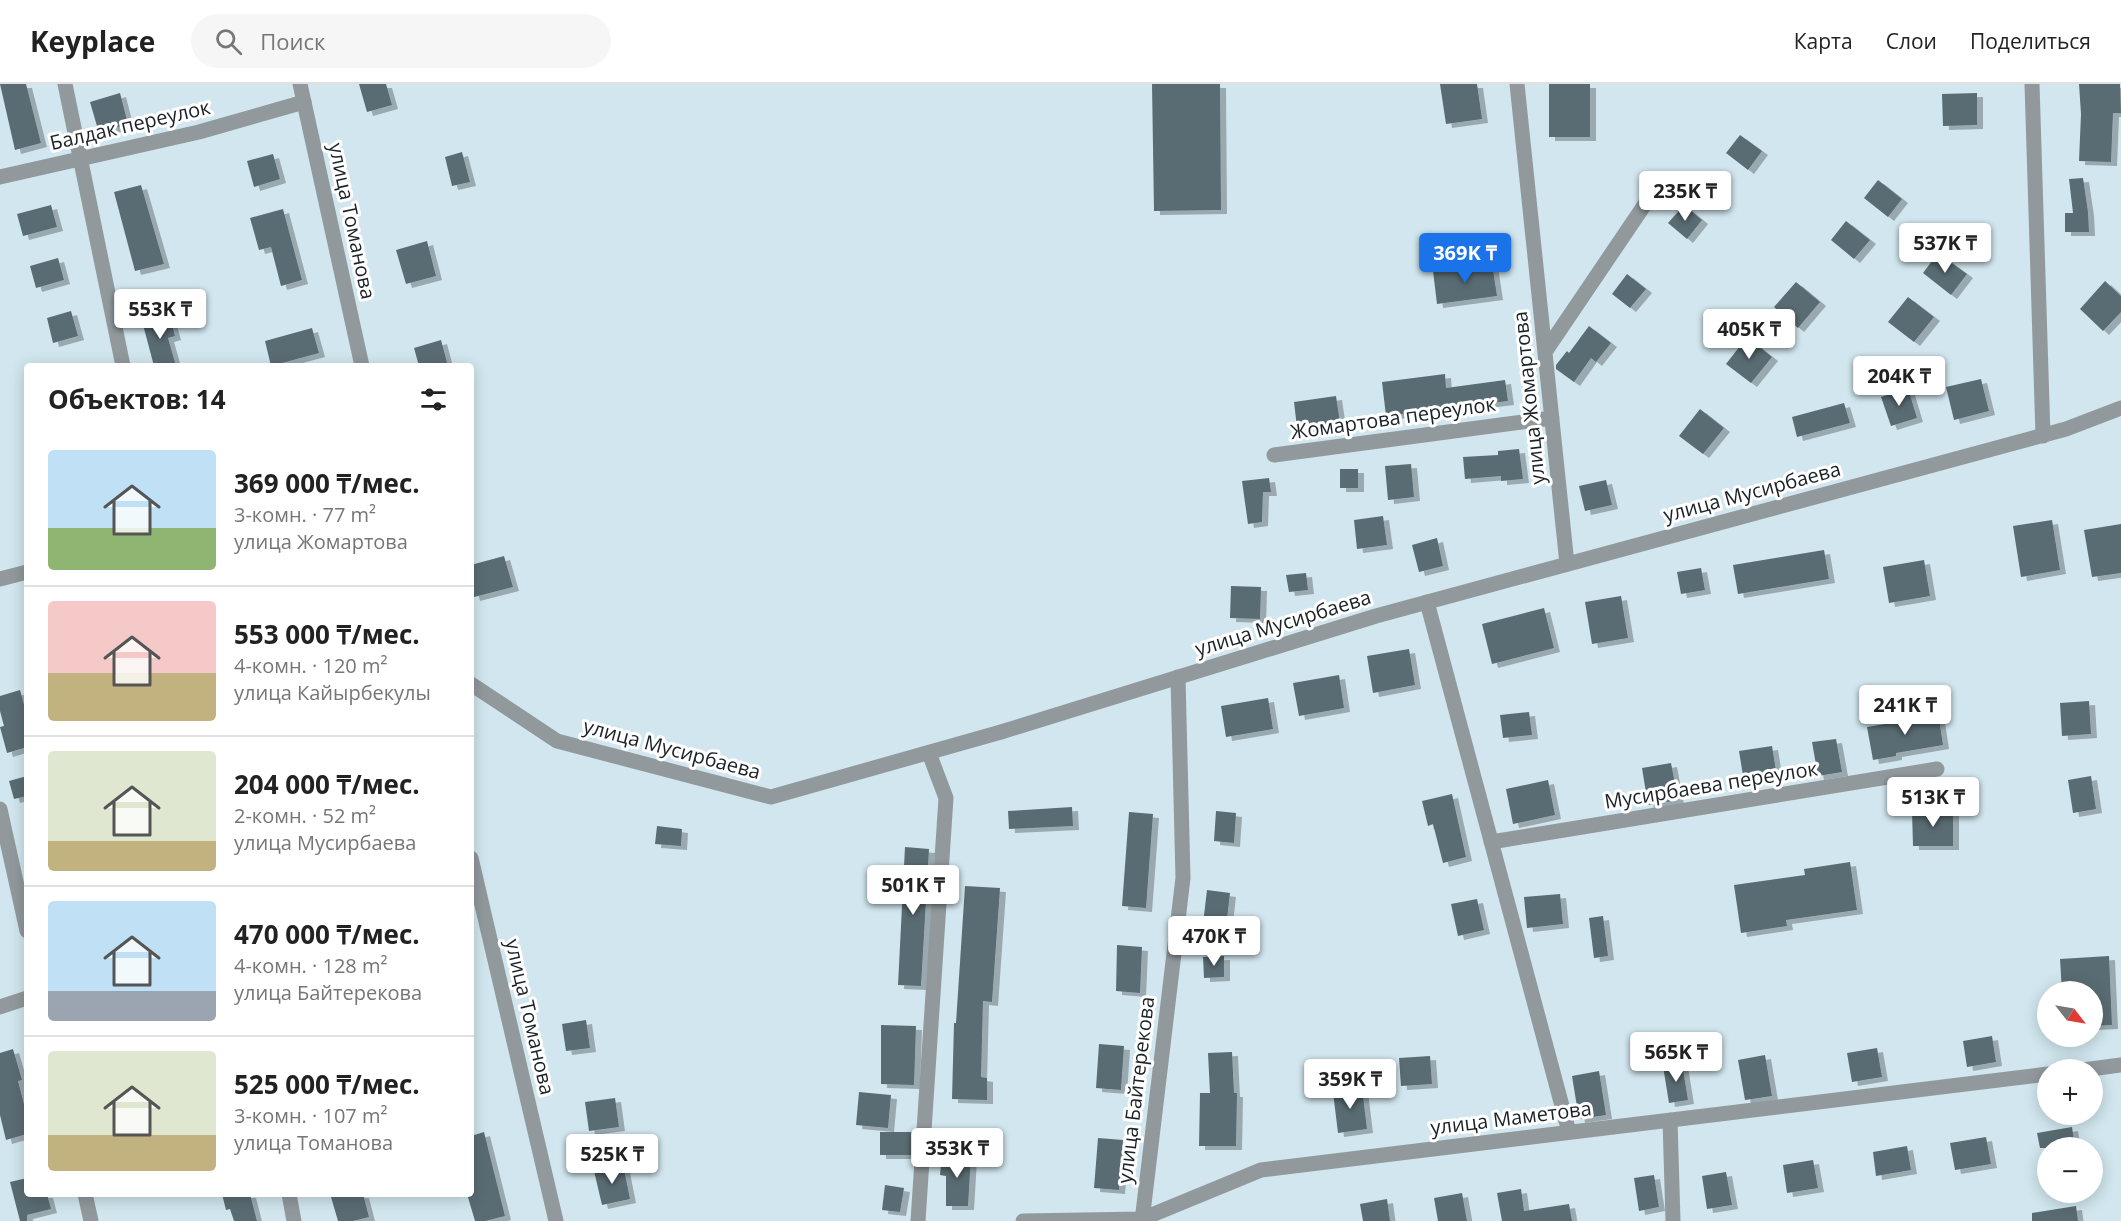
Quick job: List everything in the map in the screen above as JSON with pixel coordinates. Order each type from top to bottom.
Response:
[{"type":"street","points":[[65,84],[122,363]]},
{"type":"street","name":"улица Томанова","points":[[300,84],[361,363]]},
{"type":"street","name":"улица Жомартова","points":[[1517,84],[1567,564]]},
{"type":"street","points":[[2032,84],[2043,436]]},
{"type":"street","name":"Балдак переулок","points":[[0,177],[199,132],[304,102]]},
{"type":"street","points":[[1545,352],[1660,182]]},
{"type":"street","name":"улица Мусирбаева","points":[[474,686],[556,741],[771,796],[1001,732],[1376,616],[2043,436],[2121,408]]},
{"type":"street","name":"Жомартова переулок","points":[[1274,455],[1552,418]]},
{"type":"street","points":[[0,579],[24,573]]},
{"type":"street","points":[[1427,602],[1569,1132]]},
{"type":"street","name":"улица Байтерекова","points":[[1142,1220],[1183,878],[1178,677]]},
{"type":"street","points":[[918,1221],[946,798],[929,753]]},
{"type":"street","name":"Мусирбаева переулок","points":[[1491,842],[1937,769]]},
{"type":"street","points":[[0,809],[24,917]]},
{"type":"street","name":"улица Томанова","points":[[474,871],[556,1221]]},
{"type":"street","points":[[0,1007],[24,999]]},
{"type":"street","points":[[2103,1067],[2121,1065]]},
{"type":"street","name":"улица Маметова","points":[[1023,1221],[1142,1220],[1261,1170],[2037,1075]]},
{"type":"street","points":[[1670,1120],[1673,1221]]},
{"type":"street","points":[[86,1197],[91,1221]]},
{"type":"street","points":[[290,1197],[294,1221]]},
{"type":"building","points":[[0,84],[26,84],[41,143],[15,150]]},
{"type":"building","points":[[359,84],[386,84],[392,105],[367,112]]},
{"type":"building","points":[[1152,84],[1220,84],[1221,210],[1154,211]]},
{"type":"building","points":[[1440,84],[1477,84],[1482,119],[1446,124]]},
{"type":"building","points":[[1549,84],[1590,84],[1590,137],[1549,137]]},
{"type":"building","points":[[2079,84],[2120,84],[2121,113],[2113,113],[2111,162],[2079,161],[2081,114]]},
{"type":"building","points":[[120,93],[128,124],[99,133],[90,102]]},
{"type":"building","points":[[1977,93],[1977,125],[1943,126],[1942,94]]},
{"type":"building","points":[[1740,135],[1762,151],[1748,170],[1726,153]]},
{"type":"building","points":[[462,152],[470,182],[452,186],[445,157]]},
{"type":"building","points":[[273,154],[280,179],[254,187],[247,161]]},
{"type":"building","points":[[2083,178],[2089,232],[2065,232],[2065,213],[2073,213],[2069,179]]},
{"type":"building","points":[[1878,180],[1902,199],[1888,217],[1864,198]]},
{"type":"building","points":[[141,185],[164,264],[135,271],[114,192]]},
{"type":"building","points":[[51,205],[57,227],[23,236],[17,214]]},
{"type":"building","points":[[1684,205],[1702,220],[1687,239],[1668,223]]},
{"type":"building","points":[[283,209],[302,280],[281,286],[271,247],[259,250],[250,218]]},
{"type":"building","points":[[1846,221],[1870,240],[1854,259],[1831,240]]},
{"type":"building","points":[[427,241],[436,276],[406,284],[396,250]]},
{"type":"building","points":[[1938,253],[1967,274],[1951,295],[1923,273]]},
{"type":"building","points":[[58,258],[64,280],[36,288],[30,266]]},
{"type":"building","points":[[1492,263],[1497,296],[1437,304],[1433,271]]},
{"type":"building","points":[[1627,274],[1646,289],[1630,308],[1612,294]]},
{"type":"building","points":[[2105,281],[2121,296],[2121,312],[2103,331],[2080,309]]},
{"type":"building","points":[[1796,282],[1820,302],[1798,328],[1774,307]]},
{"type":"building","points":[[1908,297],[1934,317],[1914,342],[1888,322]]},
{"type":"building","points":[[71,311],[78,336],[53,343],[47,318]]},
{"type":"building","points":[[169,314],[175,336],[168,338],[175,363],[153,363],[142,321]]},
{"type":"building","points":[[1589,326],[1611,343],[1596,362],[1591,358],[1574,382],[1556,369],[1556,365],[1567,351],[1569,353]]},
{"type":"building","points":[[312,328],[319,353],[282,363],[270,363],[265,341]]},
{"type":"building","points":[[1747,337],[1772,357],[1751,383],[1726,364]]},
{"type":"building","points":[[441,340],[447,363],[418,363],[414,348]]},
{"type":"building","points":[[1445,374],[1446,388],[1505,380],[1508,401],[1386,416],[1382,382]]},
{"type":"building","points":[[1981,379],[1989,411],[1954,420],[1946,387]]},
{"type":"building","points":[[1908,388],[1917,418],[1891,426],[1881,397]]},
{"type":"building","points":[[1336,396],[1341,430],[1298,436],[1294,402]]},
{"type":"building","points":[[1844,403],[1850,423],[1797,437],[1792,417]]},
{"type":"building","points":[[1700,409],[1724,428],[1703,454],[1679,436]]},
{"type":"building","points":[[1519,449],[1523,479],[1501,481],[1501,476],[1465,479],[1463,457],[1498,455],[1498,451]]},
{"type":"building","points":[[1411,464],[1414,497],[1388,500],[1385,466]]},
{"type":"building","points":[[1340,469],[1358,469],[1358,488],[1340,488]]},
{"type":"building","points":[[1269,478],[1271,492],[1263,492],[1262,522],[1248,524],[1242,481]]},
{"type":"building","points":[[1606,480],[1612,505],[1585,511],[1579,486]]},
{"type":"building","points":[[1383,516],[1387,545],[1357,549],[1354,520]]},
{"type":"building","points":[[2052,520],[2060,570],[2021,577],[2013,526]]},
{"type":"building","points":[[2121,524],[2121,573],[2092,577],[2084,530]]},
{"type":"building","points":[[1437,538],[1443,566],[1419,572],[1412,545]]},
{"type":"building","points":[[1824,550],[1829,579],[1738,594],[1733,565]]},
{"type":"building","points":[[504,556],[513,587],[474,597],[474,564]]},
{"type":"building","points":[[1924,560],[1930,596],[1889,603],[1883,567]]},
{"type":"building","points":[[1701,568],[1705,590],[1681,594],[1677,572]]},
{"type":"building","points":[[1306,573],[1308,590],[1289,592],[1286,575]]},
{"type":"building","points":[[1231,586],[1261,587],[1260,619],[1230,618]]},
{"type":"building","points":[[1621,596],[1628,638],[1592,644],[1585,602]]},
{"type":"building","points":[[1544,608],[1554,648],[1492,664],[1482,624]]},
{"type":"building","points":[[1409,649],[1415,685],[1373,693],[1367,656]]},
{"type":"building","points":[[1339,675],[1344,708],[1299,716],[1293,683]]},
{"type":"building","points":[[20,690],[24,705],[24,748],[7,753],[0,727],[4,726],[0,711],[0,696]]},
{"type":"building","points":[[1268,698],[1273,729],[1226,737],[1221,706]]},
{"type":"building","points":[[2089,701],[2091,734],[2062,736],[2060,703]]},
{"type":"building","points":[[1529,712],[1532,735],[1503,738],[1500,715]]},
{"type":"building","points":[[1938,712],[1943,745],[1896,753],[1896,756],[1873,760],[1867,727],[1915,719],[1914,716]]},
{"type":"building","points":[[1836,739],[1842,772],[1818,776],[1812,742]]},
{"type":"building","points":[[1772,746],[1777,777],[1744,782],[1739,751]]},
{"type":"building","points":[[1671,763],[1678,800],[1648,805],[1642,768]]},
{"type":"building","points":[[2091,776],[2096,809],[2073,813],[2068,780]]},
{"type":"building","points":[[24,777],[24,797],[14,799],[9,781]]},
{"type":"building","points":[[1548,780],[1555,815],[1513,824],[1506,789]]},
{"type":"building","points":[[1452,794],[1466,857],[1443,863],[1433,824],[1428,826],[1422,801]]},
{"type":"building","points":[[1072,807],[1073,826],[1009,829],[1008,811]]},
{"type":"building","points":[[1953,810],[1953,846],[1913,846],[1912,811]]},
{"type":"building","points":[[1216,811],[1236,813],[1234,843],[1214,841]]},
{"type":"building","points":[[1129,812],[1153,814],[1146,908],[1122,906]]},
{"type":"building","points":[[657,826],[682,829],[681,846],[655,844]]},
{"type":"building","points":[[905,847],[929,849],[921,986],[898,985]]},
{"type":"building","points":[[1850,862],[1857,910],[1786,920],[1787,926],[1741,933],[1734,885],[1805,875],[1804,869]]},
{"type":"building","points":[[965,886],[1000,888],[992,1002],[983,1001],[981,1077],[987,1078],[987,1100],[952,1099],[954,1023],[956,1023]]},
{"type":"building","points":[[1207,890],[1230,893],[1226,927],[1203,924]]},
{"type":"building","points":[[1560,894],[1563,924],[1527,928],[1524,897]]},
{"type":"building","points":[[1477,899],[1484,930],[1458,936],[1451,904]]},
{"type":"building","points":[[1603,916],[1608,956],[1594,958],[1589,918]]},
{"type":"building","points":[[1117,945],[1142,947],[1140,993],[1116,991]]},
{"type":"building","points":[[1224,956],[1224,977],[1204,978],[1203,957]]},
{"type":"building","points":[[2109,956],[2112,1025],[2103,1025],[2103,981],[2061,981],[2060,959]]},
{"type":"building","points":[[586,1020],[590,1048],[566,1051],[562,1024]]},
{"type":"building","points":[[881,1025],[916,1026],[914,1085],[881,1084]]},
{"type":"building","points":[[1992,1036],[1996,1062],[1967,1067],[1963,1041]]},
{"type":"building","points":[[1099,1044],[1124,1046],[1121,1090],[1096,1088]]},
{"type":"building","points":[[1877,1048],[1882,1077],[1852,1082],[1847,1053]]},
{"type":"building","points":[[13,1049],[22,1080],[18,1081],[24,1104],[24,1135],[6,1140],[0,1115],[0,1053]]},
{"type":"building","points":[[1232,1052],[1234,1093],[1237,1093],[1236,1146],[1199,1146],[1200,1093],[1210,1093],[1208,1053]]},
{"type":"building","points":[[1765,1055],[1772,1096],[1745,1100],[1738,1060]]},
{"type":"building","points":[[1430,1056],[1432,1084],[1401,1086],[1399,1058]]},
{"type":"building","points":[[1682,1063],[1688,1100],[1669,1103],[1663,1066]]},
{"type":"building","points":[[1599,1071],[1606,1115],[1579,1119],[1572,1076]]},
{"type":"building","points":[[1362,1088],[1367,1129],[1338,1133],[1333,1092]]},
{"type":"building","points":[[859,1092],[891,1095],[888,1128],[856,1125]]},
{"type":"building","points":[[615,1098],[619,1127],[589,1131],[585,1102]]},
{"type":"building","points":[[2072,1127],[2073,1137],[2038,1137],[2037,1133]]},
{"type":"building","points":[[484,1132],[505,1216],[475,1221],[468,1197],[474,1197],[474,1135]]},
{"type":"building","points":[[880,1132],[914,1132],[913,1155],[880,1155]]},
{"type":"building","points":[[1986,1137],[1991,1164],[1955,1170],[1950,1143]]},
{"type":"building","points":[[1098,1138],[1123,1140],[1119,1190],[1094,1188]]},
{"type":"building","points":[[1907,1146],[1911,1170],[1876,1176],[1873,1152]]},
{"type":"building","points":[[942,1154],[971,1156],[968,1206],[946,1206],[946,1176],[940,1175]]},
{"type":"building","points":[[1813,1160],[1818,1188],[1787,1193],[1783,1165]]},
{"type":"building","points":[[623,1164],[630,1199],[602,1205],[594,1171]]},
{"type":"building","points":[[1726,1172],[1732,1205],[1707,1209],[1702,1176]]},
{"type":"building","points":[[1654,1175],[1659,1207],[1639,1211],[1634,1178]]},
{"type":"building","points":[[24,1179],[24,1197],[48,1197],[51,1209],[27,1215],[27,1221],[20,1221],[10,1182]]},
{"type":"building","points":[[885,1185],[904,1188],[900,1212],[882,1210]]},
{"type":"building","points":[[1521,1189],[1524,1211],[1569,1204],[1572,1221],[1502,1221],[1497,1193]]},
{"type":"building","points":[[1462,1193],[1467,1221],[1438,1221],[1434,1198]]},
{"type":"building","points":[[223,1197],[251,1197],[257,1221],[234,1221],[230,1209],[226,1210]]},
{"type":"building","points":[[331,1197],[364,1197],[369,1217],[353,1221],[338,1221]]},
{"type":"building","points":[[1387,1199],[1390,1221],[1363,1221],[1360,1204]]},
{"type":"building","points":[[2076,1206],[2078,1221],[2032,1221],[2032,1213]]}]
